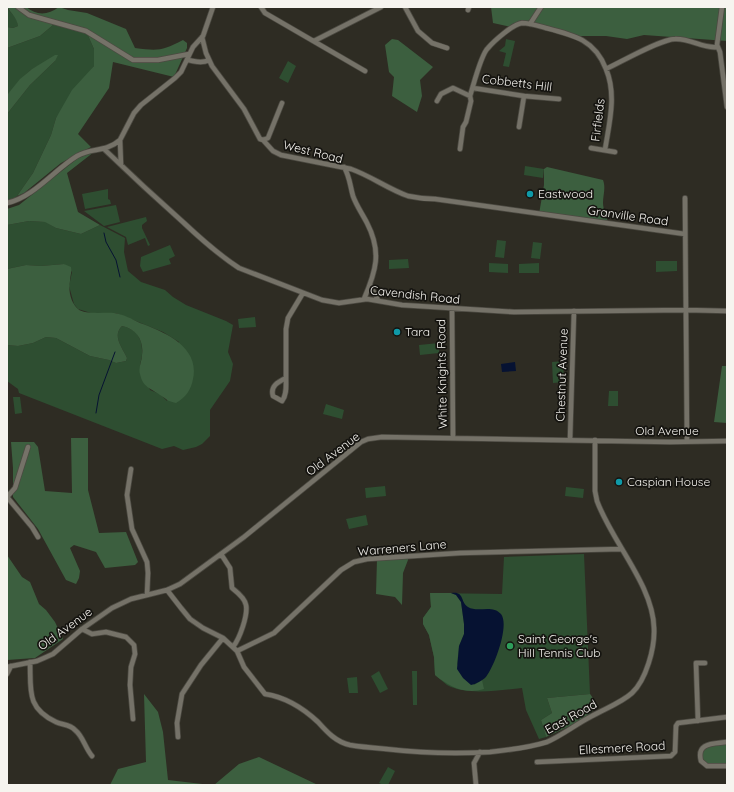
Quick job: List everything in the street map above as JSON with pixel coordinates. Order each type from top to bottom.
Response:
[{"type":"street","points":[[18,7],[29,15],[86,31],[133,60],[158,60],[189,54]]},
{"type":"street","points":[[7,203],[28,193],[77,156],[90,150],[104,149],[114,145],[120,140],[137,109],[176,78],[189,54],[202,37],[213,7]]},
{"type":"street","points":[[261,7],[265,13],[365,71]]},
{"type":"street","points":[[314,41],[381,7]]},
{"type":"street","points":[[405,7],[418,31],[432,43],[447,48]]},
{"type":"street","points":[[530,24],[541,7]]},
{"type":"street","points":[[722,7],[717,47],[720,52],[727,107]]},
{"type":"street","name":"Cobbetts Hill","points":[[460,149],[463,138],[463,127],[466,122],[471,101],[470,96],[487,48],[515,26],[521,23],[530,24]]},
{"type":"street","name":"Firfields","points":[[530,24],[575,36],[586,42],[596,51],[606,69],[610,85],[611,107],[604,150]]},
{"type":"street","name":"West Road","points":[[202,37],[212,66],[244,109],[260,139],[263,140],[273,151],[281,155],[344,167],[348,174],[353,196],[372,233],[376,245],[374,276],[364,299]]},
{"type":"street","points":[[606,69],[673,39],[689,40],[704,46],[717,47]]},
{"type":"street","points":[[187,60],[199,62],[209,60]]},
{"type":"street","points":[[437,98],[441,94],[453,88],[470,96]]},
{"type":"street","name":"Cobbetts Hill","points":[[473,88],[524,96],[559,99]]},
{"type":"street","points":[[518,127],[524,96]]},
{"type":"street","name":"West Road","points":[[263,140],[268,138],[282,103]]},
{"type":"street","points":[[120,140],[121,165]]},
{"type":"street","name":"Firfields","points":[[591,148],[615,152]]},
{"type":"street","name":"Cavendish Road","points":[[104,149],[206,243],[231,263],[239,268],[330,302],[345,303],[364,299],[402,305],[514,312],[727,311]]},
{"type":"street","name":"Granville Road","points":[[344,167],[362,173],[406,195],[416,198],[435,199],[685,234]]},
{"type":"street","points":[[686,198],[687,442]]},
{"type":"street","points":[[370,285],[378,300]]},
{"type":"street","points":[[286,378],[276,383],[272,391],[273,396],[282,401],[286,391],[286,378],[286,329],[288,318],[303,293]]},
{"type":"street","name":"White Knights Road","points":[[452,309],[454,438]]},
{"type":"street","name":"Chestnut Avenue","points":[[570,440],[574,311]]},
{"type":"street","name":"Old Avenue","points":[[9,667],[40,660],[53,654],[82,629],[112,608],[131,599],[167,590],[180,584],[244,537],[361,442],[368,439],[382,437],[687,442],[727,441]]},
{"type":"street","name":"East Road","points":[[237,651],[244,667],[265,694],[283,699],[301,708],[342,743],[401,751],[466,754],[511,750],[550,740],[630,694],[638,686],[648,663],[653,646],[654,619],[643,588],[597,501],[595,491],[595,440]]},
{"type":"street","points":[[28,446],[15,488],[7,497],[32,527],[38,537]]},
{"type":"street","points":[[130,469],[127,495],[132,529],[146,562],[148,573],[147,595]]},
{"type":"street","name":"Warreners Lane","points":[[237,651],[274,633],[341,570],[354,562],[367,559],[445,554],[622,549]]},
{"type":"street","points":[[221,554],[230,568],[232,588],[244,599],[246,604],[246,615],[237,642],[233,646]]},
{"type":"street","points":[[167,590],[190,619],[203,628],[223,638],[237,651]]},
{"type":"street","points":[[82,629],[92,634],[106,632],[126,637],[134,645],[135,654],[131,667],[130,684],[132,719]]},
{"type":"street","points":[[178,737],[177,723],[182,694],[201,664],[223,638]]},
{"type":"street","points":[[30,662],[31,695],[36,708],[50,719],[77,730],[87,750],[92,756]]},
{"type":"street","points":[[698,721],[696,663],[705,663]]},
{"type":"street","points":[[7,674],[9,667]]},
{"type":"street","name":"Ellesmere Road","points":[[537,762],[671,756],[675,752],[676,724],[727,717]]},
{"type":"street","points":[[727,742],[706,745],[701,749],[700,753],[701,761],[707,766],[727,766]]},
{"type":"street","points":[[476,785],[474,763],[480,752]]},
{"type":"street","points":[[466,754],[474,763]]},
{"type":"green space","points":[[7,7],[26,7],[34,12],[47,13],[59,7],[87,13],[126,29],[135,48],[149,50],[160,49],[183,40],[187,43],[187,48],[174,77],[113,62],[109,88],[78,134],[91,147],[61,163],[24,193],[17,196],[33,173],[51,135],[56,118],[72,90],[94,66],[94,49],[86,31],[64,25],[53,25],[40,36],[7,48],[7,27],[13,28],[18,26],[15,18]]},
{"type":"green space","points":[[491,7],[539,7],[529,23],[511,27],[493,23]]},
{"type":"green space","points":[[543,7],[727,7],[727,41],[644,35],[627,39],[606,36],[579,36],[533,23]]},
{"type":"green space","points":[[7,8],[16,18],[18,26],[13,28],[7,27]]},
{"type":"green space","points":[[53,25],[64,25],[86,31],[94,49],[94,66],[56,118],[51,135],[33,173],[17,196],[11,202],[7,203],[7,114],[30,85],[55,61],[32,69],[7,95],[7,48],[40,36]]},
{"type":"green space","points":[[392,39],[398,40],[433,67],[420,80],[422,96],[417,112],[392,96],[394,77],[389,72],[385,45]]},
{"type":"green space","points":[[506,39],[515,41],[509,67],[503,66],[506,53],[499,51],[505,46]]},
{"type":"green space","points":[[55,55],[58,55],[55,61],[30,85],[7,114],[7,95],[20,79],[32,69]]},
{"type":"green space","points":[[288,61],[296,66],[288,83],[279,78]]},
{"type":"green space","points":[[94,152],[67,173],[78,212],[100,225],[81,234],[56,228],[45,222],[29,221],[7,225],[7,209],[19,205],[78,158]]},
{"type":"green space","points":[[525,166],[544,169],[543,178],[524,175]]},
{"type":"green space","points":[[547,167],[603,180],[603,205],[609,225],[539,214],[544,185],[544,169]]},
{"type":"green space","points":[[108,189],[108,199],[110,200],[111,204],[85,209],[82,194]]},
{"type":"green space","points":[[116,205],[120,222],[104,226],[84,211]]},
{"type":"green space","points":[[146,217],[147,221],[142,225],[142,228],[150,245],[148,246],[145,238],[128,245],[126,237],[107,227]]},
{"type":"green space","points":[[29,221],[46,222],[56,228],[81,234],[100,225],[125,238],[124,252],[128,271],[141,282],[165,290],[186,305],[233,325],[228,352],[233,364],[230,381],[210,410],[210,436],[202,444],[183,450],[174,446],[162,449],[19,393],[18,389],[7,381],[7,345],[18,346],[33,343],[46,337],[56,338],[90,356],[116,363],[126,361],[127,358],[118,338],[119,330],[122,326],[135,332],[140,339],[142,356],[140,367],[150,390],[160,394],[167,401],[179,342],[163,332],[116,313],[91,313],[78,309],[74,304],[69,286],[72,272],[64,264],[41,266],[26,265],[7,269],[7,225]]},
{"type":"green space","points":[[497,240],[506,241],[504,258],[495,257]]},
{"type":"green space","points":[[533,242],[542,243],[540,259],[531,258]]},
{"type":"green space","points":[[170,245],[175,256],[169,259],[171,264],[143,272],[140,266],[141,257]]},
{"type":"green space","points":[[408,259],[409,268],[389,269],[389,260]]},
{"type":"green space","points":[[656,261],[677,261],[677,271],[656,272]]},
{"type":"green space","points":[[489,263],[508,264],[508,273],[489,272]]},
{"type":"green space","points":[[539,263],[539,273],[519,273],[519,264]]},
{"type":"green space","points":[[64,264],[71,267],[69,285],[70,293],[74,304],[78,309],[85,312],[114,313],[124,316],[170,336],[186,350],[191,358],[194,368],[191,387],[183,398],[176,403],[171,402],[145,385],[141,379],[140,372],[142,357],[141,340],[132,330],[122,326],[119,330],[118,338],[127,358],[126,361],[116,363],[90,356],[56,338],[46,337],[33,343],[18,346],[7,345],[7,269],[26,265],[41,266]]},
{"type":"green space","points":[[255,317],[256,327],[239,328],[238,319]]},
{"type":"green space","points":[[439,343],[439,353],[420,355],[419,345]]},
{"type":"green space","points":[[563,361],[564,382],[553,383],[552,362]]},
{"type":"green space","points":[[722,366],[727,366],[727,423],[714,422]]},
{"type":"green space","points":[[609,391],[618,391],[618,406],[608,406]]},
{"type":"green space","points":[[13,397],[20,397],[22,413],[15,414]]},
{"type":"green space","points":[[326,404],[344,410],[342,419],[323,414]]},
{"type":"green space","points":[[71,438],[88,438],[88,490],[99,533],[126,532],[138,562],[135,565],[105,568],[96,552],[74,545],[70,548],[80,571],[76,584],[66,580],[38,529],[13,497],[11,442],[34,442],[38,447],[45,491],[72,493]]},
{"type":"green space","points":[[385,486],[386,496],[366,498],[365,488]]},
{"type":"green space","points":[[566,487],[584,489],[583,498],[565,496]]},
{"type":"green space","points":[[366,515],[368,525],[349,529],[346,519]]},
{"type":"green space","name":"Saint George's Hill Tennis Club","points":[[584,554],[590,694],[547,698],[552,713],[541,720],[546,737],[539,739],[526,710],[522,688],[494,691],[464,690],[447,685],[435,675],[434,657],[429,635],[423,624],[423,618],[431,607],[430,593],[502,594],[504,557]]},
{"type":"green space","points":[[7,555],[22,577],[30,582],[39,604],[46,610],[55,622],[63,639],[35,658],[7,660]]},
{"type":"green space","points":[[408,557],[403,573],[402,605],[395,597],[376,594],[377,559]]},
{"type":"green space","points":[[430,593],[451,593],[456,595],[461,602],[464,634],[459,646],[457,664],[474,685],[482,680],[484,689],[470,691],[457,688],[445,683],[435,675],[434,657],[429,635],[423,624],[423,618],[431,607]]},
{"type":"green space","points":[[379,671],[388,689],[380,693],[371,676]]},
{"type":"green space","points":[[412,671],[417,671],[417,705],[413,705]]},
{"type":"green space","points":[[357,677],[358,693],[349,693],[347,678]]},
{"type":"green space","points":[[144,694],[158,712],[163,732],[168,780],[211,785],[110,785],[118,769],[146,762]]},
{"type":"green space","points":[[590,694],[595,705],[591,713],[572,725],[546,737],[541,720],[552,713],[547,698]]},
{"type":"green space","points":[[727,742],[727,766],[710,767],[703,763],[701,749]]},
{"type":"green space","points":[[259,757],[318,785],[214,785],[239,764]]},
{"type":"green space","points":[[388,767],[395,771],[388,785],[383,785],[379,783]]},
{"type":"water","points":[[515,362],[516,371],[502,372],[501,364]]},
{"type":"water","points":[[451,593],[460,595],[466,605],[472,609],[489,609],[497,611],[501,614],[503,619],[504,627],[500,646],[493,665],[485,678],[471,685],[463,678],[457,669],[459,646],[464,634],[464,624],[461,602],[456,595]]},
{"type":"waterway","points":[[104,233],[106,242],[116,260],[120,277]]},
{"type":"waterway","points":[[96,413],[99,395],[115,352]]},
{"type":"place","name":"Eastwood","points":[[530,194]]},
{"type":"place","name":"Tara","points":[[397,332]]},
{"type":"place","name":"Caspian House","points":[[619,482]]},
{"type":"place","name":"Saint George's Hill Tennis Club","points":[[510,646]]}]
